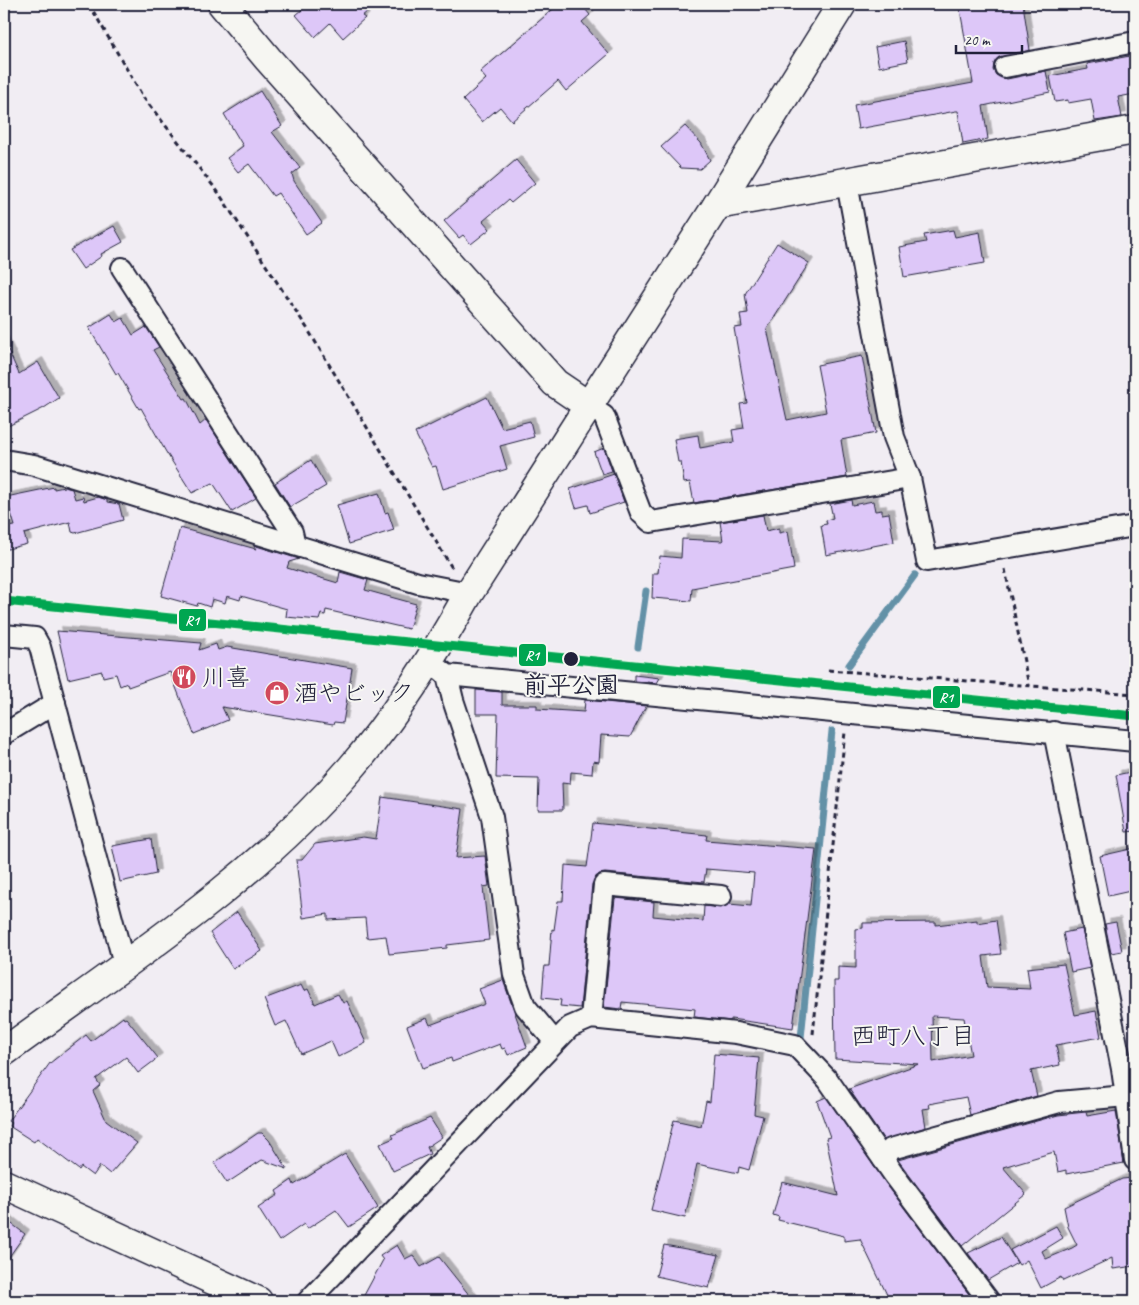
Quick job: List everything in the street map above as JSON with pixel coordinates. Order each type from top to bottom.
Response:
[{"type":"street","points":[[222,4],[268,59],[555,383],[604,416],[641,513],[651,522],[910,478]]},
{"type":"street","points":[[4,1052],[217,896],[284,836],[351,768],[436,670],[462,583],[589,406],[842,4]]},
{"type":"street","points":[[1005,67],[1135,42]]},
{"type":"street","points":[[717,205],[1135,130]]},
{"type":"street","points":[[847,183],[894,437],[910,478],[927,561],[1135,526]]},
{"type":"street","points":[[122,268],[292,532],[295,545]]},
{"type":"street","points":[[4,460],[34,465],[418,583],[462,583]]},
{"type":"street","points":[[4,635],[35,638],[40,647],[124,964]]},
{"type":"street","points":[[436,670],[1135,741]]},
{"type":"street","points":[[436,670],[453,700],[492,818],[514,975],[525,1006],[555,1042]]},
{"type":"street","points":[[4,734],[55,703]]},
{"type":"street","points":[[1054,732],[1129,1071],[1126,1096],[1135,1160]]},
{"type":"street","points":[[591,1018],[604,885],[721,896]]},
{"type":"street","points":[[308,1301],[555,1042],[570,1028],[591,1018],[736,1033],[794,1045],[828,1080],[883,1159],[989,1301]]},
{"type":"street","points":[[883,1159],[891,1149],[1059,1102],[1126,1096]]},
{"type":"street","points":[[4,1184],[258,1301]]},
{"type":"path","points":[[88,4],[143,97],[218,192],[308,328],[462,583]]},
{"type":"path","points":[[1000,550],[1029,686]]},
{"type":"path","points":[[828,670],[1135,694]]},
{"type":"path","points":[[808,1059],[812,1045],[847,712]]},
{"type":"building","points":[[309,4],[377,4],[362,16],[365,18],[343,38],[330,23],[315,37],[296,15]]},
{"type":"building","points":[[559,4],[581,4],[590,15],[582,22],[609,54],[566,91],[558,81],[512,121],[500,107],[482,122],[463,100],[486,79],[480,72]]},
{"type":"building","points":[[959,4],[1023,4],[1030,50],[998,58],[993,70],[996,75],[1007,79],[1046,71],[1050,92],[983,106],[988,139],[963,144],[958,111],[858,129],[854,105],[973,83]]},
{"type":"building","points":[[904,41],[908,61],[879,67],[875,47]]},
{"type":"building","points":[[1135,55],[1135,94],[1118,97],[1122,117],[1095,121],[1091,99],[1068,103],[1068,100],[1055,102],[1050,76],[1088,69],[1087,64]]},
{"type":"building","points":[[260,91],[282,126],[272,132],[300,168],[292,174],[294,181],[322,223],[306,234],[278,193],[273,196],[249,164],[238,172],[227,158],[243,146],[224,114]]},
{"type":"building","points":[[685,126],[701,143],[710,160],[700,169],[681,168],[661,147]]},
{"type":"building","points":[[516,160],[535,183],[511,203],[508,200],[483,221],[490,229],[471,244],[463,235],[459,238],[444,221]]},
{"type":"building","points":[[114,226],[123,242],[101,254],[102,256],[83,269],[70,250]]},
{"type":"building","points":[[953,230],[955,237],[980,232],[985,263],[904,277],[899,247],[926,242],[924,235]]},
{"type":"building","points":[[777,243],[809,263],[767,329],[787,420],[826,412],[817,365],[862,356],[876,433],[841,440],[847,477],[694,503],[690,482],[684,483],[681,462],[678,462],[674,439],[698,435],[700,448],[734,442],[732,430],[744,428],[740,404],[747,403],[734,328],[742,327],[740,314],[748,313],[745,294]]},
{"type":"building","points":[[111,314],[116,322],[123,318],[133,335],[146,327],[159,347],[153,350],[184,399],[186,398],[200,425],[206,420],[256,498],[232,512],[213,483],[192,493],[141,408],[139,409],[118,373],[116,374],[89,328]]},
{"type":"building","points":[[4,341],[19,374],[38,362],[59,398],[44,408],[4,428]]},
{"type":"building","points":[[487,397],[502,428],[530,421],[534,437],[500,446],[507,469],[443,489],[436,466],[432,467],[415,433]]},
{"type":"building","points":[[604,448],[612,471],[602,474],[594,452]]},
{"type":"building","points":[[311,460],[326,486],[290,507],[275,483]]},
{"type":"building","points":[[614,474],[624,502],[590,513],[588,505],[576,508],[570,489]]},
{"type":"building","points":[[54,487],[54,489],[64,487],[72,489],[75,499],[83,497],[84,501],[98,497],[107,500],[107,502],[119,504],[123,520],[75,533],[72,532],[70,522],[24,534],[27,544],[4,550],[4,527],[15,526],[6,497]]},
{"type":"building","points":[[379,493],[385,513],[388,512],[394,530],[349,544],[337,505]]},
{"type":"building","points":[[851,500],[852,505],[873,501],[875,511],[882,510],[882,514],[889,513],[894,542],[826,555],[821,525],[827,524],[826,520],[833,518],[830,504]]},
{"type":"building","points":[[763,515],[766,531],[779,528],[779,533],[788,531],[794,569],[692,588],[691,601],[652,598],[653,573],[658,573],[660,556],[681,558],[682,539],[723,541],[720,522]]},
{"type":"building","points":[[180,528],[256,549],[253,545],[299,559],[289,562],[287,568],[338,583],[340,572],[368,580],[365,590],[416,604],[409,629],[326,610],[325,615],[321,614],[319,620],[286,617],[287,609],[241,596],[240,600],[227,596],[225,603],[212,599],[210,607],[198,603],[197,606],[161,596]]},
{"type":"building","points":[[57,631],[201,643],[199,650],[216,644],[218,650],[227,647],[352,668],[343,723],[334,722],[333,725],[222,707],[228,720],[194,734],[170,672],[128,687],[127,683],[120,686],[116,674],[103,677],[102,671],[68,679]]},
{"type":"building","points":[[634,675],[660,678],[657,683],[634,681]]},
{"type":"building","points":[[476,690],[502,692],[502,705],[537,705],[537,709],[584,712],[585,700],[646,706],[630,737],[601,735],[599,762],[593,761],[592,774],[571,772],[570,784],[562,783],[563,810],[538,810],[539,779],[496,778],[498,714],[476,714]]},
{"type":"building","points":[[1135,771],[1135,831],[1126,832],[1116,775]]},
{"type":"building","points":[[382,797],[463,809],[456,858],[485,856],[489,886],[483,887],[489,940],[447,945],[447,948],[389,954],[386,936],[367,938],[365,918],[328,920],[328,914],[303,918],[296,860],[302,860],[315,844],[363,837],[376,839]]},
{"type":"building","points":[[593,823],[707,835],[706,840],[816,849],[793,1028],[731,1019],[731,1021],[694,1017],[695,1009],[622,1002],[621,1009],[604,1007],[615,898],[654,902],[653,916],[703,921],[704,906],[720,908],[729,904],[751,906],[754,873],[706,869],[704,882],[599,874],[592,884],[580,1008],[560,1006],[561,1000],[542,998],[544,972],[545,966],[549,966],[552,929],[554,930],[558,901],[563,901],[565,865],[587,867]]},
{"type":"building","points":[[151,839],[156,874],[120,882],[112,846]]},
{"type":"building","points":[[1135,848],[1135,890],[1108,896],[1100,856]]},
{"type":"building","points":[[237,912],[262,951],[233,969],[210,933]]},
{"type":"building","points":[[977,920],[977,923],[996,920],[1001,954],[983,956],[987,987],[1030,989],[1027,968],[1064,964],[1075,1015],[1096,1011],[1101,1037],[1056,1045],[1060,1065],[1031,1071],[1037,1096],[970,1115],[966,1097],[929,1104],[930,1108],[923,1109],[926,1127],[884,1140],[849,1089],[919,1064],[835,1059],[834,981],[838,981],[838,967],[856,968],[856,929],[863,928],[863,923],[936,922],[936,925]],"holes":[[[932,1016],[964,1018],[971,1055],[933,1062]]]},
{"type":"building","points":[[1116,922],[1122,951],[1111,953],[1105,924]]},
{"type":"building","points":[[1082,929],[1090,968],[1071,972],[1063,933]]},
{"type":"building","points":[[503,980],[527,1047],[508,1055],[505,1048],[502,1049],[500,1044],[452,1062],[451,1058],[423,1068],[407,1026],[427,1018],[430,1025],[485,1004],[479,989]]},
{"type":"building","points":[[301,985],[304,991],[308,989],[315,1004],[338,994],[343,1003],[347,1001],[366,1043],[338,1057],[331,1041],[301,1054],[286,1021],[275,1026],[264,999]]},
{"type":"building","points":[[123,1017],[124,1019],[126,1018],[158,1058],[138,1073],[126,1057],[96,1079],[100,1085],[93,1091],[106,1120],[137,1143],[110,1174],[100,1166],[93,1176],[81,1167],[79,1170],[37,1138],[34,1142],[9,1126],[11,1123],[8,1121],[50,1063],[86,1035],[91,1041]]},
{"type":"building","points":[[714,1054],[759,1058],[754,1114],[763,1116],[749,1170],[739,1167],[738,1173],[697,1164],[685,1218],[651,1210],[674,1120],[701,1126],[706,1101],[710,1102]]},
{"type":"building","points":[[826,1097],[885,1182],[974,1301],[890,1301],[860,1239],[844,1241],[844,1236],[778,1220],[779,1217],[773,1215],[782,1182],[838,1196],[826,1138],[830,1137],[817,1101]]},
{"type":"building","points":[[1116,1111],[1124,1163],[1066,1174],[1066,1170],[1058,1172],[1054,1152],[1003,1167],[1026,1194],[962,1246],[898,1160],[1058,1115],[1086,1112],[1087,1116]]},
{"type":"building","points":[[430,1118],[442,1137],[427,1147],[430,1154],[393,1171],[380,1144],[394,1138],[392,1135]]},
{"type":"building","points":[[258,1133],[262,1133],[269,1140],[287,1169],[262,1160],[227,1183],[214,1163]]},
{"type":"building","points":[[345,1154],[378,1208],[349,1227],[336,1210],[307,1229],[304,1224],[279,1241],[258,1208],[278,1195],[276,1191],[292,1180],[294,1185]]},
{"type":"building","points":[[1132,1178],[1135,1201],[1135,1266],[1113,1269],[1112,1258],[1063,1281],[1061,1277],[1041,1288],[1027,1260],[1019,1265],[1010,1250],[1056,1226],[1063,1238],[1042,1251],[1046,1259],[1072,1248],[1077,1245],[1068,1227],[1064,1207],[1122,1179]]},
{"type":"building","points":[[4,1218],[25,1234],[4,1264]]},
{"type":"building","points":[[1001,1237],[1017,1263],[988,1280],[968,1253]]},
{"type":"building","points":[[397,1245],[405,1259],[413,1255],[421,1267],[439,1257],[474,1301],[361,1301],[383,1260],[380,1256]]},
{"type":"building","points":[[664,1245],[719,1255],[709,1288],[656,1276]]},
{"type":"waterway","points":[[849,665],[915,575]]},
{"type":"waterway","points":[[638,647],[646,591]]},
{"type":"waterway","points":[[801,1038],[832,731]]},
{"type":"transit line","name":"R1","points":[[4,601],[1135,716]]},
{"type":"place","name":"前平公園","points":[[571,659]]},
{"type":"place","name":"川喜","points":[[184,677]]},
{"type":"place","name":"酒やビック","points":[[277,693]]},
{"type":"district","name":"西町八丁目","points":[[913,1035]]}]
